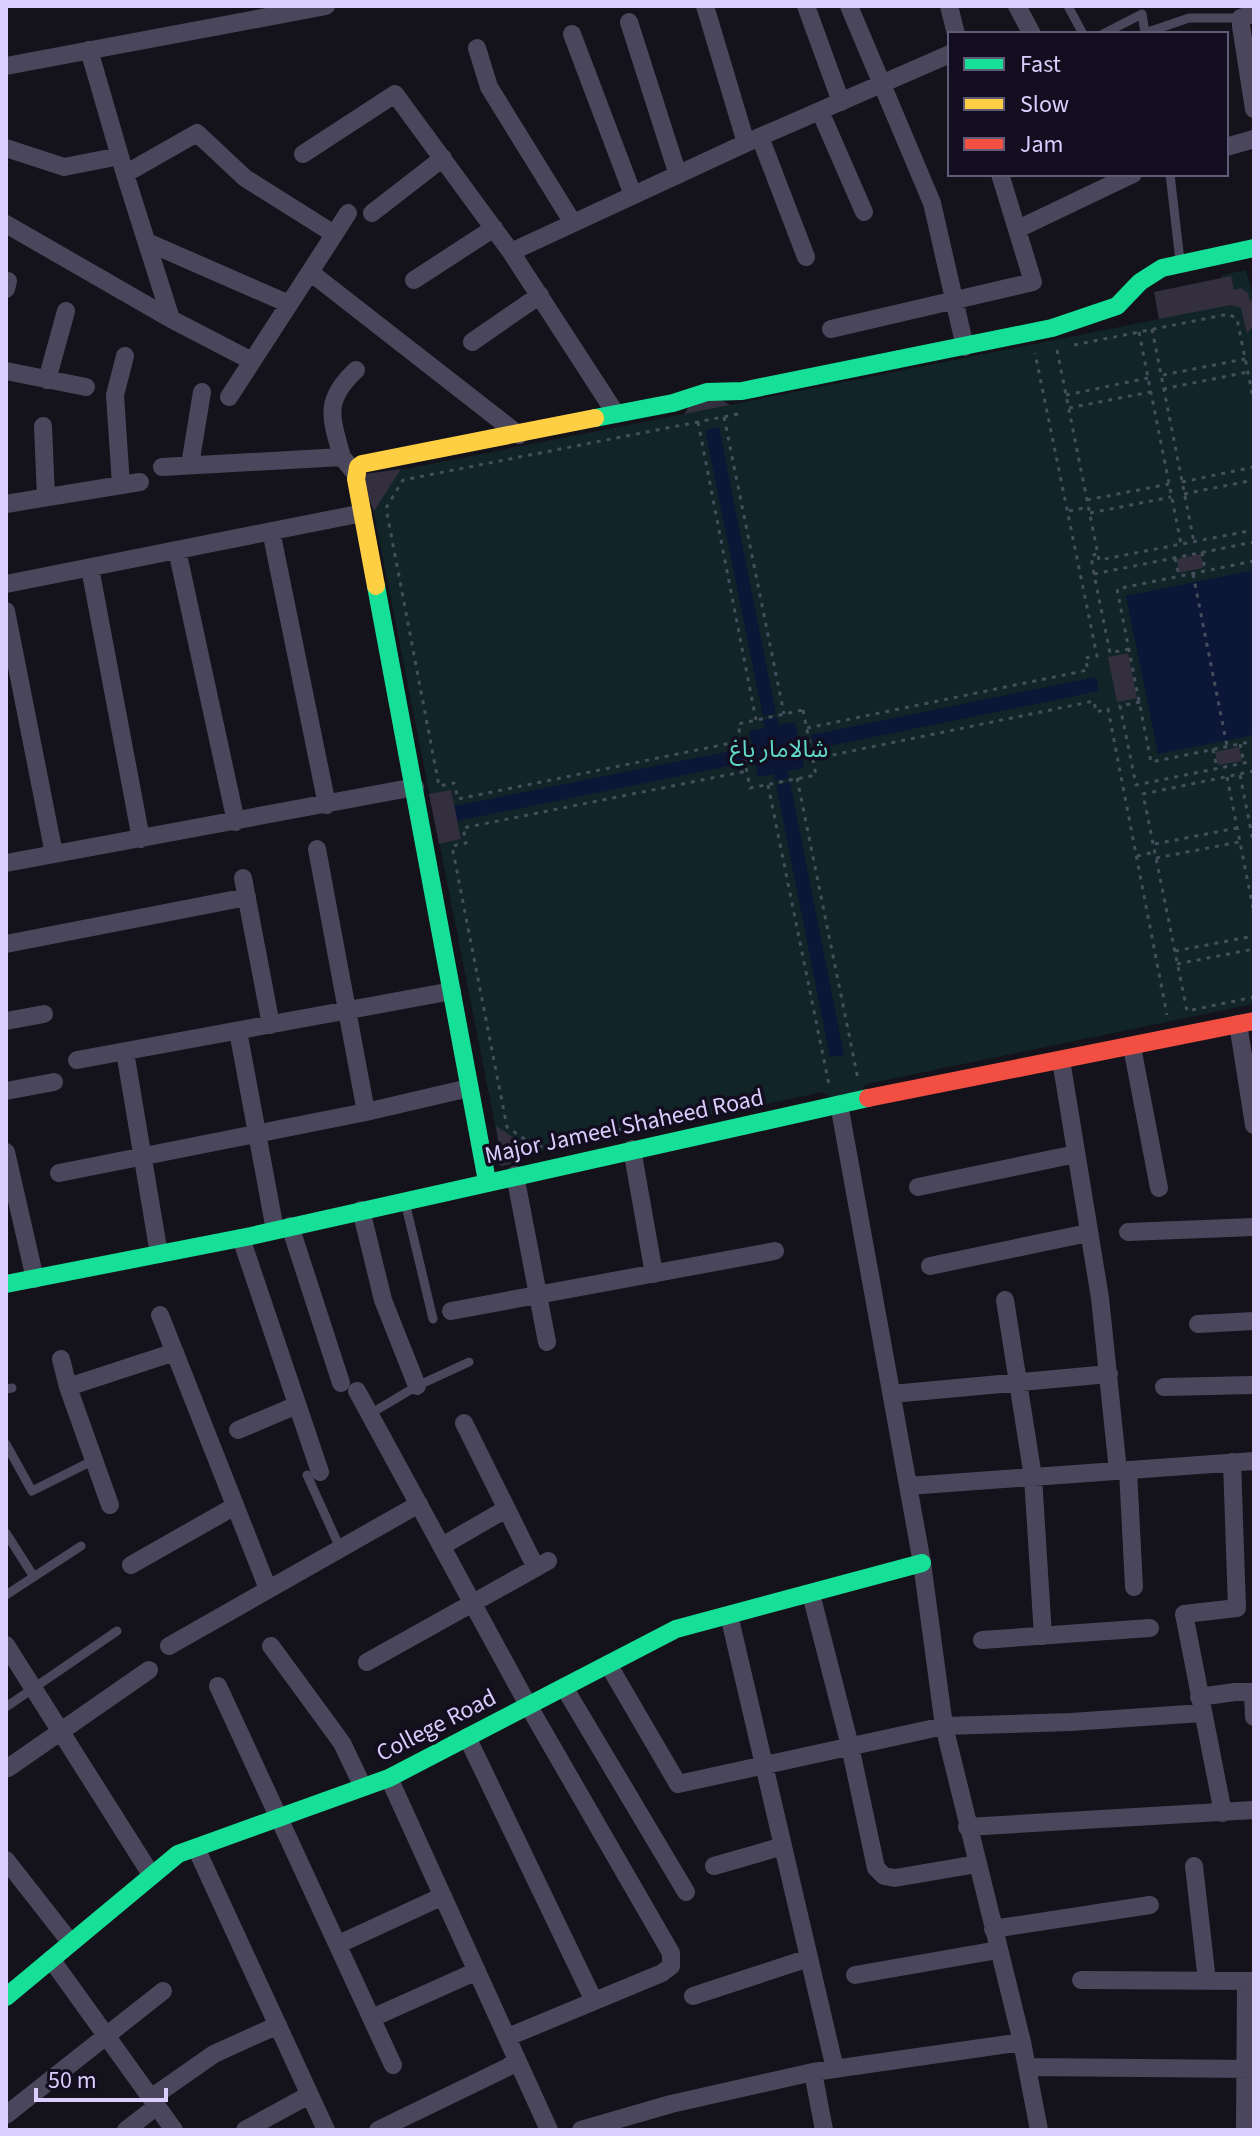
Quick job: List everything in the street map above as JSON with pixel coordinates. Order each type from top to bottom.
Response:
[{"type":"street","points":[[6,66],[326,6]]},
{"type":"street","points":[[705,6],[753,140],[806,257]]},
{"type":"street","points":[[806,6],[841,102]]},
{"type":"street","points":[[849,6],[932,203],[965,347]]},
{"type":"street","points":[[949,6],[956,32]]},
{"type":"street","points":[[1017,6],[1031,32]]},
{"type":"street","points":[[1248,16],[1254,109]]},
{"type":"street","points":[[629,22],[678,175]]},
{"type":"street","points":[[572,34],[633,195]]},
{"type":"street","points":[[477,48],[489,87],[573,223]]},
{"type":"street","points":[[89,50],[171,319]]},
{"type":"street","points":[[511,252],[753,140],[948,55]]},
{"type":"street","points":[[303,154],[395,94],[511,252],[616,414]]},
{"type":"street","points":[[820,111],[864,212]]},
{"type":"street","points":[[6,148],[64,167],[122,165],[197,133],[245,178],[334,234]]},
{"type":"street","points":[[1228,146],[1254,139]]},
{"type":"street","points":[[372,213],[443,158]]},
{"type":"street","points":[[831,329],[1033,282],[1001,176]]},
{"type":"street","points":[[1018,229],[1106,180]]},
{"type":"street","points":[[229,397],[348,213]]},
{"type":"street","points":[[6,224],[171,319],[252,361]]},
{"type":"street","points":[[414,280],[494,228]]},
{"type":"street","points":[[147,242],[289,304]]},
{"type":"street","points":[[355,473],[362,464],[673,403],[707,392],[742,391],[1052,328],[1117,306],[1152,273],[1254,248]]},
{"type":"street","points":[[310,272],[519,435]]},
{"type":"street","points":[[472,342],[540,295]]},
{"type":"street","points":[[47,380],[66,311]]},
{"type":"street","points":[[121,485],[115,395],[125,356]]},
{"type":"street","points":[[356,370],[340,384],[331,406],[331,416],[342,457],[355,473],[487,1181]]},
{"type":"street","points":[[6,371],[86,387]]},
{"type":"street","points":[[190,465],[202,392]]},
{"type":"street","points":[[43,426],[46,497]]},
{"type":"street","points":[[162,467],[342,457]]},
{"type":"street","points":[[6,504],[140,482]]},
{"type":"street","points":[[6,584],[363,513]]},
{"type":"street","points":[[271,531],[327,805]]},
{"type":"street","points":[[177,550],[236,822]]},
{"type":"street","points":[[90,568],[141,839]]},
{"type":"street","points":[[6,611],[54,854]]},
{"type":"street","points":[[6,863],[415,787]]},
{"type":"street","points":[[317,849],[366,1112]]},
{"type":"street","points":[[243,878],[271,1025]]},
{"type":"street","points":[[6,944],[247,897]]},
{"type":"street","points":[[77,1060],[452,991]]},
{"type":"street","points":[[6,1021],[44,1014]]},
{"type":"street","points":[[1246,1022],[1254,1125]]},
{"type":"street","name":"Major Jameel Shaheed Road","points":[[6,1284],[241,1238],[404,1199],[839,1104],[1246,1022]]},
{"type":"street","points":[[238,1031],[257,1134],[282,1228],[349,1387],[370,1414],[528,1705],[671,1953],[671,1966],[662,1973],[508,2037]]},
{"type":"street","points":[[1132,1047],[1159,1188]]},
{"type":"street","points":[[125,1052],[159,1254]]},
{"type":"street","points":[[1061,1060],[1100,1298],[1123,1470],[1134,1587]]},
{"type":"street","points":[[6,1091],[54,1082]]},
{"type":"street","points":[[59,1173],[366,1112],[469,1088]]},
{"type":"street","points":[[839,1104],[922,1563],[944,1726],[1022,2042],[1039,2130]]},
{"type":"street","points":[[632,1149],[654,1274]]},
{"type":"street","points":[[6,1152],[35,1279]]},
{"type":"street","points":[[918,1187],[1076,1154]]},
{"type":"street","points":[[515,1175],[547,1342]]},
{"type":"street","points":[[361,1210],[383,1300],[417,1386]]},
{"type":"street","points":[[1128,1232],[1254,1227]]},
{"type":"street","points":[[930,1266],[1088,1233]]},
{"type":"street","points":[[241,1238],[297,1405],[313,1474]]},
{"type":"street","points":[[451,1311],[775,1251]]},
{"type":"street","points":[[1005,1300],[1033,1477],[1043,1636]]},
{"type":"street","points":[[160,1315],[268,1589]]},
{"type":"street","points":[[1198,1324],[1254,1321]]},
{"type":"street","points":[[68,1387],[175,1352]]},
{"type":"street","points":[[61,1359],[110,1505]]},
{"type":"street","points":[[892,1394],[1109,1374]]},
{"type":"street","points":[[1164,1387],[1254,1385]]},
{"type":"street","points":[[238,1430],[297,1405]]},
{"type":"street","points":[[367,1662],[542,1565],[506,1509],[464,1423]]},
{"type":"street","points":[[908,1486],[1254,1461]]},
{"type":"street","points":[[1223,1813],[1184,1614],[1246,1608],[1232,1462]]},
{"type":"street","points":[[169,1646],[419,1504]]},
{"type":"street","points":[[131,1565],[235,1506]]},
{"type":"street","points":[[442,1546],[506,1509]]},
{"type":"street","name":"College Road","points":[[6,1997],[178,1854],[389,1778],[676,1629],[922,1563]]},
{"type":"street","points":[[811,1594],[850,1746],[876,1868],[884,1876],[895,1878],[977,1864]]},
{"type":"street","points":[[729,1615],[835,2069]]},
{"type":"street","points":[[982,1640],[1150,1628]]},
{"type":"street","points":[[6,1645],[152,1876]]},
{"type":"street","points":[[271,1646],[342,1743],[363,1787]]},
{"type":"street","points":[[608,1664],[678,1784],[944,1726],[1071,1722],[1200,1705],[1235,1692],[1254,1692],[1254,1717]]},
{"type":"street","points":[[8,1768],[149,1670]]},
{"type":"street","points":[[218,1686],[393,2065]]},
{"type":"street","points":[[564,1687],[686,1892]]},
{"type":"street","points":[[467,1737],[594,2001]]},
{"type":"street","points":[[389,1778],[508,2037],[515,2061],[549,2130]]},
{"type":"street","points":[[967,1827],[1254,1810]]},
{"type":"street","points":[[714,1866],[783,1846]]},
{"type":"street","points":[[196,1848],[326,2130]]},
{"type":"street","points":[[1194,1866],[1207,1981]]},
{"type":"street","points":[[9,1869],[71,1943]]},
{"type":"street","points":[[339,1944],[443,1896]]},
{"type":"street","points":[[993,1929],[1150,1905]]},
{"type":"street","points":[[855,1975],[998,1950]]},
{"type":"street","points":[[693,1996],[809,1958]]},
{"type":"street","points":[[51,1959],[174,2130]]},
{"type":"street","points":[[372,2018],[477,1971]]},
{"type":"street","points":[[1081,1980],[1250,1981],[1250,2069],[1245,2130]]},
{"type":"street","points":[[6,2115],[163,1991]]},
{"type":"street","points":[[126,2130],[154,2102],[214,2054],[278,2025]]},
{"type":"street","points":[[581,2130],[671,2104],[813,2072],[1022,2042]]},
{"type":"street","points":[[378,2130],[515,2061]]},
{"type":"street","points":[[1027,2067],[1250,2069]]},
{"type":"street","points":[[813,2072],[824,2130]]},
{"type":"street","points":[[245,2130],[309,2095]]},
{"type":"lane","points":[[1068,6],[1082,32]]},
{"type":"lane","points":[[1107,32],[1142,14],[1145,32]]},
{"type":"lane","points":[[1148,32],[1189,18],[1248,16]]},
{"type":"lane","points":[[1170,176],[1181,264]]},
{"type":"lane","points":[[404,1199],[433,1319]]},
{"type":"lane","points":[[370,1414],[417,1386],[469,1362]]},
{"type":"lane","points":[[6,1444],[32,1491],[94,1460]]},
{"type":"lane","points":[[313,1474],[340,1548]]},
{"type":"lane","points":[[6,1533],[34,1577]]},
{"type":"lane","points":[[6,1595],[81,1546]]},
{"type":"lane","points":[[6,1707],[117,1631]]},
{"type":"path","points":[[1071,345],[1229,314],[1237,319],[1254,402]]},
{"type":"path","points":[[1152,329],[1184,494],[1205,571]]},
{"type":"path","points":[[1139,332],[1179,544],[1179,576]]},
{"type":"path","points":[[1057,348],[1099,560],[1254,530]]},
{"type":"path","points":[[807,728],[1088,670],[1085,658],[1097,656],[1035,352]]},
{"type":"path","points":[[1161,376],[1245,359]]},
{"type":"path","points":[[1163,389],[1248,372]]},
{"type":"path","points":[[1066,395],[1148,378]]},
{"type":"path","points":[[1069,408],[1150,392]]},
{"type":"path","points":[[740,414],[403,480],[386,508],[439,786],[454,783],[458,799],[741,741]]},
{"type":"path","points":[[724,417],[784,714]]},
{"type":"path","points":[[698,422],[756,720]]},
{"type":"path","points":[[1182,482],[1254,467]]},
{"type":"path","points":[[1184,494],[1254,480]]},
{"type":"path","points":[[1087,500],[1169,484]]},
{"type":"path","points":[[1090,513],[1171,497]]},
{"type":"path","points":[[1067,511],[1088,507]]},
{"type":"path","points":[[1094,574],[1254,542]]},
{"type":"path","points":[[1098,554],[1091,556],[1110,653],[1129,649]]},
{"type":"path","points":[[1254,561],[1117,589],[1151,762],[1254,741]]},
{"type":"path","points":[[1193,573],[1227,746]]},
{"type":"path","points":[[813,759],[1094,701],[1096,712],[1108,709],[1168,1015]]},
{"type":"path","points":[[1140,702],[1120,706],[1136,785],[1254,761]]},
{"type":"path","points":[[803,710],[816,775],[750,788],[738,724],[756,720],[803,710]]},
{"type":"path","points":[[1240,744],[1241,774],[1254,846]]},
{"type":"path","points":[[1213,749],[1225,777],[1254,913]]},
{"type":"path","points":[[659,1121],[536,1147],[507,1127],[452,846],[466,843],[463,828],[747,771]]},
{"type":"path","points":[[1254,771],[1143,794],[1187,1011],[1254,997]]},
{"type":"path","points":[[797,778],[858,1079]]},
{"type":"path","points":[[768,785],[829,1085]]},
{"type":"path","points":[[1154,845],[1237,828]]},
{"type":"path","points":[[1156,858],[1240,841]]},
{"type":"path","points":[[1137,856],[1155,852]]},
{"type":"path","points":[[1175,952],[1254,936]]},
{"type":"path","points":[[1177,964],[1254,949]]},
{"type":"green space","name":"شالامار باغ","points":[[1246,270],[1254,300],[1254,1004],[866,1084],[858,1097],[836,1101],[823,1092],[515,1156],[510,1164],[501,1166],[495,1162],[493,1153],[499,1145],[369,488],[379,474],[684,414],[694,399],[714,396],[730,405],[1159,319],[1154,292],[1222,279],[1222,275]]},
{"type":"water","points":[[719,427],[776,714],[763,716],[705,430]]},
{"type":"water","points":[[1254,570],[1254,735],[1158,754],[1126,596]]},
{"type":"water","points":[[1096,677],[1099,691],[814,749],[811,735]]},
{"type":"water","points":[[777,717],[779,725],[795,722],[798,737],[805,736],[808,750],[801,752],[804,768],[788,771],[789,778],[775,781],[774,774],[758,777],[755,761],[747,762],[744,748],[752,746],[749,731],[765,728],[763,720]]},
{"type":"water","points":[[741,749],[744,763],[457,821],[454,806]]},
{"type":"water","points":[[790,782],[844,1055],[830,1057],[776,785]]},
{"type":"building","points":[[1231,276],[1234,290],[1241,288],[1248,293],[1250,301],[1254,300],[1254,323],[1247,334],[1241,308],[1231,305],[1159,319],[1154,292]]},
{"type":"building","points":[[714,396],[730,405],[684,414],[694,399]]},
{"type":"building","points":[[401,469],[374,511],[358,475]]},
{"type":"building","points":[[1201,554],[1203,568],[1179,573],[1177,559]]},
{"type":"building","points":[[1128,653],[1137,698],[1117,702],[1108,657]]},
{"type":"building","points":[[1239,747],[1242,761],[1218,765],[1215,752]]},
{"type":"building","points":[[451,790],[461,839],[439,844],[429,794]]},
{"type":"building","points":[[496,1126],[535,1152],[514,1156],[510,1164],[501,1166],[495,1162],[493,1153],[499,1146]]},
{"type":"traffic: fast","points":[[595,418],[673,403],[707,392],[742,391],[1052,328],[1117,306],[1140,282],[1162,268],[1254,248]]},
{"type":"traffic: fast","points":[[376,586],[487,1181]]},
{"type":"traffic: fast","points":[[6,1284],[251,1236],[868,1098]]},
{"type":"traffic: fast","points":[[6,1997],[178,1854],[389,1778],[676,1629],[922,1563]]},
{"type":"traffic: slow","points":[[376,586],[356,479],[358,467],[595,418]]},
{"type":"traffic: jam","points":[[868,1098],[1254,1021]]}]
